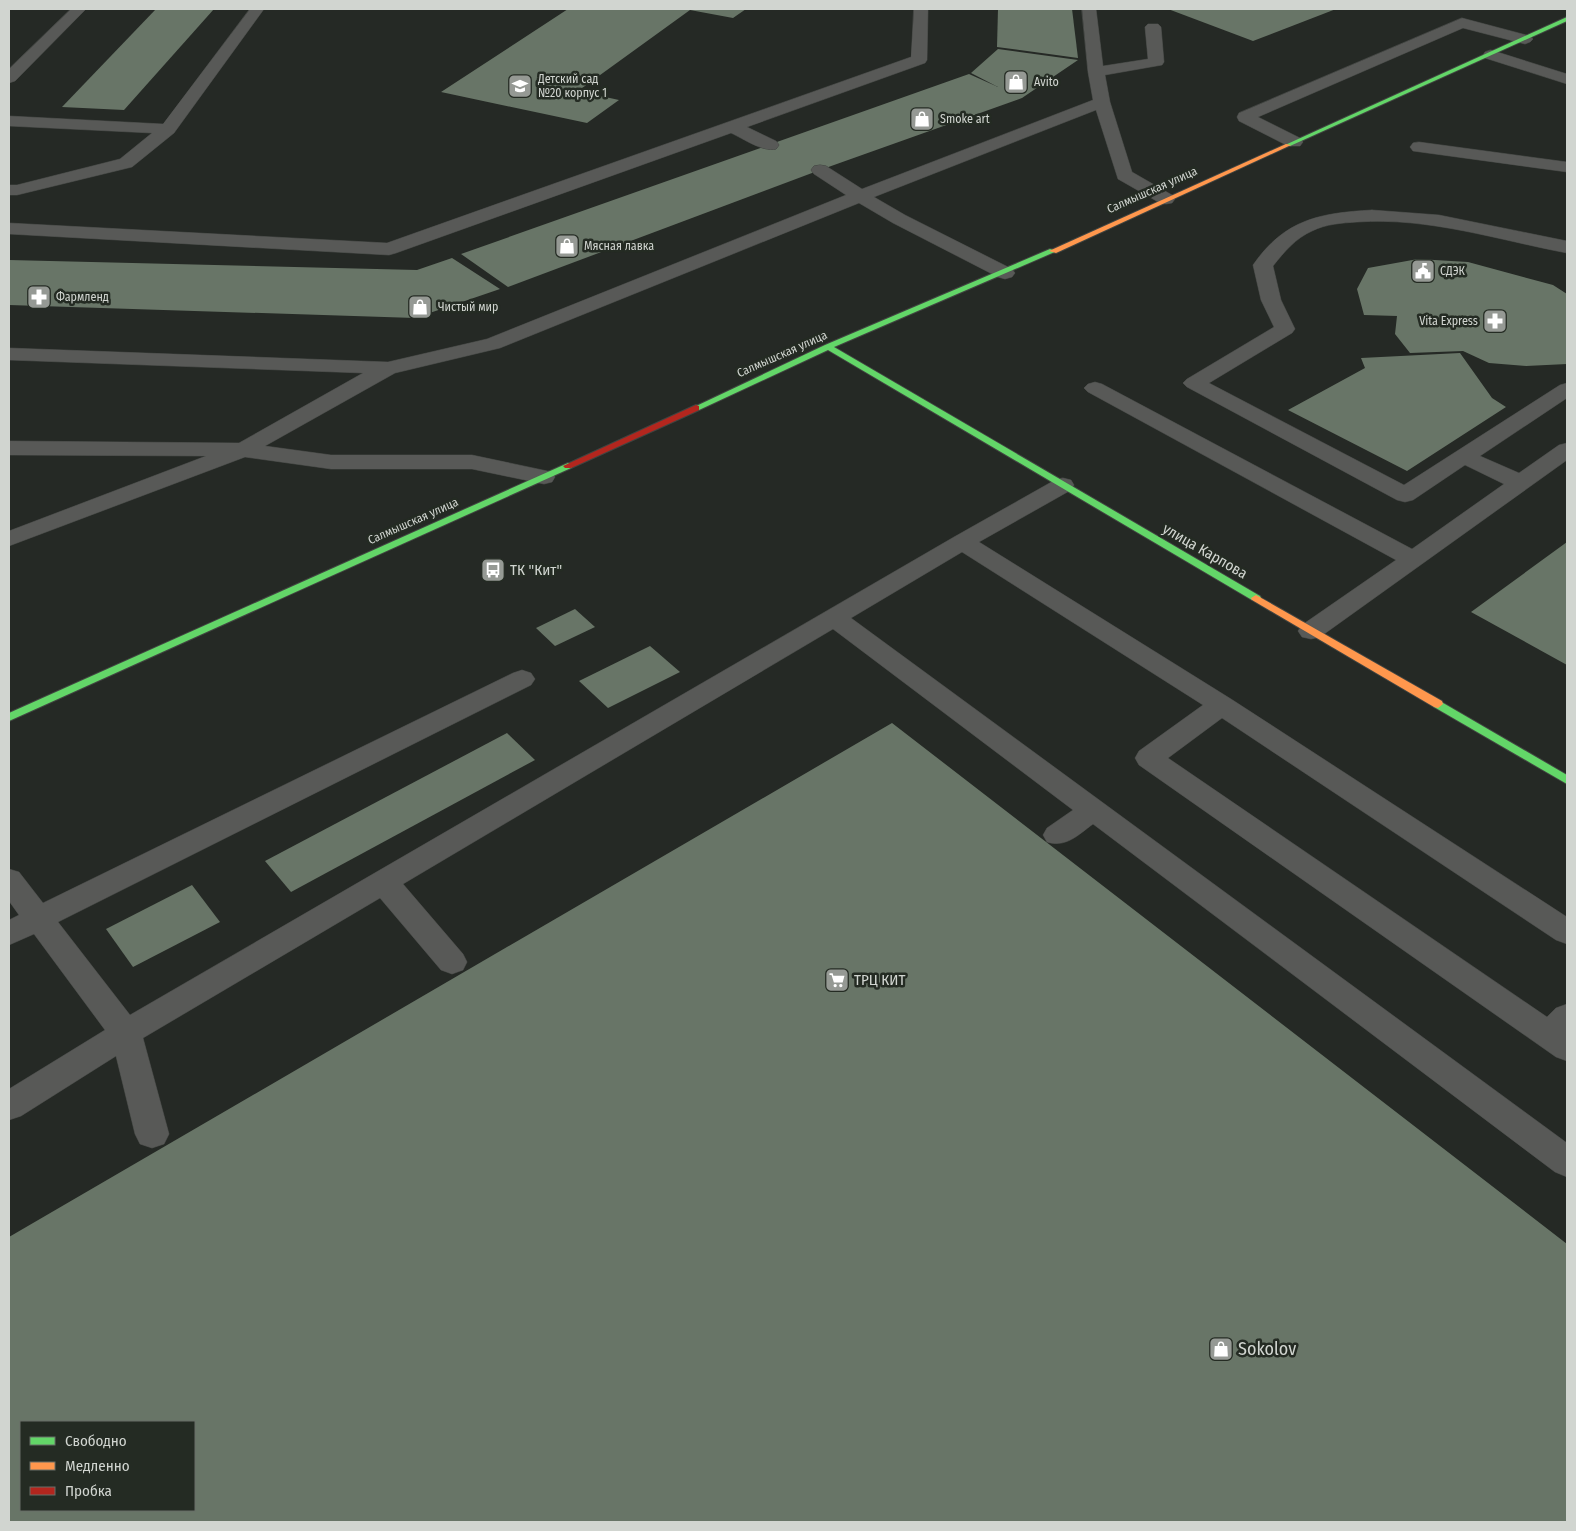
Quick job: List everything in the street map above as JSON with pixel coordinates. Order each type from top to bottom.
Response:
[{"type":"main road","name":"Салмышская улица","points":[[9,717],[544,477],[828,347],[1005,273],[1166,198],[1491,55],[1567,19]]},
{"type":"main road","name":"улица Карпова","points":[[828,347],[1567,780]]},
{"type":"lane","points":[[9,78],[79,9]]},
{"type":"lane","points":[[9,190],[17,190],[126,163],[168,129],[257,9]]},
{"type":"lane","points":[[9,229],[389,249],[919,60],[921,9]]},
{"type":"lane","points":[[1089,9],[1096,72],[1102,102],[1124,175],[1166,198]]},
{"type":"lane","points":[[1294,142],[1245,117],[1462,23],[1525,39]]},
{"type":"lane","points":[[1096,72],[1156,62],[1153,27]]},
{"type":"lane","points":[[1491,55],[1567,78]]},
{"type":"lane","points":[[9,354],[388,368],[493,344],[860,196],[1102,102]]},
{"type":"lane","points":[[9,121],[168,129]]},
{"type":"lane","points":[[731,126],[770,145]]},
{"type":"lane","points":[[1419,147],[1567,167]]},
{"type":"lane","points":[[820,170],[899,219],[1005,273]]},
{"type":"lane","points":[[1567,247],[1399,216],[1349,217],[1311,225],[1284,242],[1262,265],[1271,300],[1285,329],[1194,383],[1404,494],[1567,389]]},
{"type":"lane","points":[[9,539],[243,450],[388,368]]},
{"type":"lane","points":[[1095,388],[1413,559]]},
{"type":"lane","points":[[9,448],[243,450],[332,462],[472,462],[544,477]]},
{"type":"lane","points":[[1311,631],[1567,450]]},
{"type":"lane","points":[[1463,456],[1521,483]]},
{"type":"lane","points":[[9,1106],[126,1033],[962,542],[1063,485]]},
{"type":"lane","points":[[962,542],[1222,705],[1567,932]]},
{"type":"lane","points":[[835,618],[1567,1162]]},
{"type":"lane","points":[[9,933],[522,678]]},
{"type":"lane","points":[[1222,705],[1149,758],[1561,1033]]},
{"type":"lane","points":[[1057,835],[1092,810]]},
{"type":"lane","points":[[9,880],[126,1033],[152,1134]]},
{"type":"lane","points":[[384,882],[452,962]]},
{"type":"building","points":[[156,9],[214,9],[124,110],[62,107]]},
{"type":"building","points":[[568,9],[746,9],[733,18],[690,10],[578,91],[619,100],[587,123],[441,92]]},
{"type":"building","points":[[998,9],[1072,9],[1078,58],[997,47]]},
{"type":"building","points":[[1168,9],[1336,9],[1253,41]]},
{"type":"building","points":[[998,49],[1078,60],[1022,98],[820,170],[508,287],[461,254],[969,74],[998,87],[971,73]]},
{"type":"building","points":[[452,258],[500,289],[415,318],[9,305],[9,260],[417,270]]},
{"type":"building","points":[[1418,259],[1468,262],[1553,285],[1567,294],[1567,364],[1526,366],[1489,363],[1463,351],[1410,353],[1395,334],[1397,316],[1364,315],[1357,289],[1368,268]]},
{"type":"building","points":[[1460,353],[1492,398],[1506,407],[1407,471],[1288,410],[1365,368],[1361,358]]},
{"type":"building","points":[[1567,542],[1567,665],[1471,612]]},
{"type":"building","points":[[575,609],[595,627],[555,646],[536,628]]},
{"type":"building","points":[[650,646],[680,672],[608,708],[579,681]]},
{"type":"building","name":"ТРЦ КИТ","points":[[892,723],[1567,1244],[1567,1522],[9,1522],[9,1237]]},
{"type":"building","points":[[507,733],[535,760],[291,892],[265,861]]},
{"type":"building","points":[[192,885],[220,922],[133,967],[106,929]]},
{"type":"traffic: fast","points":[[1288,145],[1567,19]]},
{"type":"traffic: fast","points":[[696,408],[828,347],[1053,251]]},
{"type":"traffic: fast","points":[[828,347],[1256,598]]},
{"type":"traffic: fast","points":[[9,717],[568,466]]},
{"type":"traffic: fast","points":[[1438,704],[1567,780]]},
{"type":"traffic: slow","points":[[1053,251],[1288,145]]},
{"type":"traffic: slow","points":[[1256,598],[1438,704]]},
{"type":"traffic: jam","points":[[568,466],[696,408]]},
{"type":"place","name":"Avito","points":[[1016,82]]},
{"type":"place","name":"Детский сад №20 корпус 1","points":[[520,86]]},
{"type":"place","name":"Smoke art","points":[[922,119]]},
{"type":"place","name":"Мясная лавка","points":[[567,246]]},
{"type":"place","name":"СДЭК","points":[[1423,271]]},
{"type":"place","name":"Фармленд","points":[[39,297]]},
{"type":"place","name":"Чистый мир","points":[[420,307]]},
{"type":"place","name":"Vita Express","points":[[1495,321]]},
{"type":"place","name":"ТК \"Кит\"","points":[[493,570]]},
{"type":"place","name":"ТРЦ КИТ","points":[[837,980]]},
{"type":"place","name":"Sokolov","points":[[1221,1349]]}]
